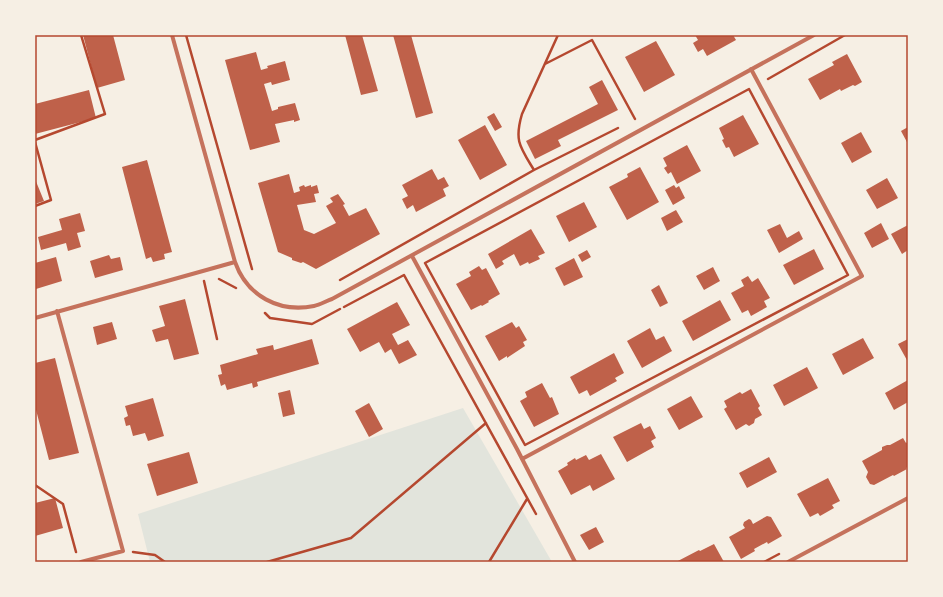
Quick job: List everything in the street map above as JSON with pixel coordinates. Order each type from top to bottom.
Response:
[{"type":"street","points":[[172,35],[234,262],[239,274],[254,292],[268,301],[282,306],[299,308],[316,306],[332,299],[814,35]]},
{"type":"street","points":[[522,459],[862,276],[751,69]]},
{"type":"street","points":[[412,256],[522,459],[575,562]]},
{"type":"street","points":[[35,318],[234,262]]},
{"type":"street","points":[[57,311],[122,551],[81,562]]},
{"type":"street","points":[[788,562],[908,498]]},
{"type":"path","points":[[35,206],[51,200],[35,141],[105,114],[81,35]]},
{"type":"path","points":[[186,35],[253,271]]},
{"type":"path","points":[[534,170],[520,146],[518,134],[522,114],[558,35]]},
{"type":"path","points":[[768,79],[845,35]]},
{"type":"path","points":[[545,64],[592,40],[635,119],[642,115]]},
{"type":"path","points":[[749,89],[848,275],[525,445],[425,263],[749,89]]},
{"type":"path","points":[[336,282],[534,170],[621,126]]},
{"type":"path","points":[[270,318],[312,324],[404,275],[538,518]]},
{"type":"path","points":[[197,283],[204,281],[217,339]]},
{"type":"path","points":[[267,562],[351,538],[486,424],[499,417]]},
{"type":"path","points":[[35,485],[63,504],[77,555]]},
{"type":"path","points":[[489,562],[528,499]]},
{"type":"path","points":[[122,551],[155,555],[165,562]]},
{"type":"shaded area","points":[[463,408],[552,562],[150,562],[138,514]]},
{"type":"building","points":[[83,35],[113,35],[125,80],[97,88]]},
{"type":"building","points":[[345,35],[362,35],[378,91],[361,95]]},
{"type":"building","points":[[393,35],[411,35],[433,113],[416,118]]},
{"type":"building","points":[[695,35],[733,35],[736,40],[707,56],[703,49],[698,52],[693,43],[698,40]]},
{"type":"building","points":[[656,41],[675,75],[644,92],[625,57]]},
{"type":"building","points":[[256,52],[261,70],[268,68],[267,66],[285,61],[290,80],[272,85],[271,82],[264,84],[272,111],[278,109],[278,107],[295,103],[300,120],[275,124],[280,142],[250,150],[225,60]]},
{"type":"building","points":[[847,54],[862,82],[841,91],[840,89],[820,100],[808,79],[834,65],[832,62]]},
{"type":"building","points":[[602,80],[618,110],[558,140],[561,146],[535,159],[526,141],[598,104],[589,87]]},
{"type":"building","points":[[89,90],[96,118],[35,134],[35,104]]},
{"type":"building","points":[[494,113],[502,127],[495,131],[487,117]]},
{"type":"building","points":[[743,115],[759,144],[734,157],[729,147],[726,148],[719,128]]},
{"type":"building","points":[[485,125],[507,165],[480,180],[458,140]]},
{"type":"building","points":[[908,127],[908,144],[901,131]]},
{"type":"building","points":[[861,132],[872,152],[852,163],[841,143]]},
{"type":"building","points":[[687,145],[701,171],[677,184],[671,172],[668,174],[664,168],[667,166],[663,158]]},
{"type":"building","points":[[147,160],[172,252],[164,254],[165,259],[153,262],[151,257],[146,259],[122,167]]},
{"type":"building","points":[[640,167],[659,202],[627,220],[609,187],[628,177],[627,174]]},
{"type":"building","points":[[432,169],[438,180],[444,177],[449,186],[443,189],[446,196],[416,212],[413,205],[407,209],[402,199],[408,196],[402,185]]},
{"type":"building","points":[[289,174],[294,193],[300,191],[299,187],[304,185],[305,187],[311,185],[311,187],[317,185],[319,193],[314,194],[316,202],[297,205],[304,230],[314,234],[336,223],[326,206],[333,202],[330,198],[338,194],[345,204],[343,205],[349,216],[366,208],[380,234],[316,269],[303,262],[301,263],[292,260],[292,258],[278,252],[258,183]]},
{"type":"building","points":[[887,178],[898,198],[877,209],[866,190]]},
{"type":"building","points":[[35,179],[44,201],[35,204]]},
{"type":"building","points":[[674,185],[676,188],[679,186],[685,198],[673,205],[665,190]]},
{"type":"building","points":[[584,202],[597,227],[569,242],[556,216]]},
{"type":"building","points":[[676,210],[683,222],[667,231],[661,218]]},
{"type":"building","points":[[80,213],[85,231],[77,233],[81,247],[68,251],[66,243],[41,250],[38,237],[62,230],[59,219]]},
{"type":"building","points":[[881,223],[889,239],[872,248],[864,233]]},
{"type":"building","points":[[780,224],[787,238],[799,231],[803,239],[779,253],[767,230]]},
{"type":"building","points":[[908,225],[908,250],[902,254],[891,234]]},
{"type":"building","points":[[531,229],[545,253],[538,256],[540,259],[520,266],[514,254],[502,261],[504,264],[496,269],[488,254]]},
{"type":"building","points":[[814,249],[824,269],[794,285],[783,265]]},
{"type":"building","points":[[587,250],[591,257],[582,262],[578,255]]},
{"type":"building","points":[[109,255],[111,259],[120,257],[123,270],[95,278],[90,261]]},
{"type":"building","points":[[56,257],[62,281],[36,289],[35,263]]},
{"type":"building","points":[[574,258],[583,277],[564,286],[555,268]]},
{"type":"building","points":[[479,266],[482,270],[486,268],[500,294],[482,306],[481,305],[471,310],[456,284],[471,276],[469,272]]},
{"type":"building","points":[[713,267],[720,281],[704,290],[696,276]]},
{"type":"building","points":[[748,276],[752,282],[758,278],[770,298],[764,301],[767,307],[751,316],[748,310],[742,313],[731,293],[744,286],[741,280]]},
{"type":"building","points":[[659,285],[668,303],[660,307],[651,290]]},
{"type":"building","points":[[185,299],[199,354],[174,360],[168,339],[156,342],[152,330],[165,326],[159,306]]},
{"type":"building","points":[[720,300],[731,320],[693,341],[682,321]]},
{"type":"building","points":[[397,302],[410,325],[392,334],[398,345],[408,340],[417,355],[399,364],[391,349],[385,353],[379,342],[360,352],[347,329]]},
{"type":"building","points":[[112,322],[117,339],[97,345],[93,327]]},
{"type":"building","points":[[512,322],[516,328],[519,326],[527,340],[523,342],[525,346],[507,358],[507,356],[499,361],[485,336]]},
{"type":"building","points":[[650,328],[656,340],[664,336],[672,351],[642,368],[627,341]]},
{"type":"building","points":[[863,338],[874,358],[843,375],[832,354]]},
{"type":"building","points":[[312,339],[319,364],[257,382],[258,386],[253,388],[252,383],[227,390],[225,384],[221,386],[218,375],[222,374],[220,365],[258,354],[256,349],[273,345],[274,350]]},
{"type":"building","points":[[908,339],[908,362],[898,344]]},
{"type":"building","points":[[614,353],[624,373],[615,378],[617,381],[590,396],[587,390],[579,394],[570,377]]},
{"type":"building","points":[[55,358],[79,453],[49,460],[35,406],[35,363]]},
{"type":"building","points":[[807,367],[818,388],[784,406],[773,385]]},
{"type":"building","points":[[908,380],[908,402],[894,410],[885,393]]},
{"type":"building","points":[[542,383],[550,398],[552,397],[559,414],[534,427],[520,401],[527,397],[525,392]]},
{"type":"building","points":[[751,389],[760,406],[758,408],[762,415],[755,419],[754,423],[749,426],[746,424],[736,430],[724,409],[727,407],[724,401],[740,392],[742,394]]},
{"type":"building","points":[[290,390],[295,414],[283,417],[278,393]]},
{"type":"building","points":[[691,396],[703,417],[679,430],[667,409]]},
{"type":"building","points":[[153,398],[164,436],[148,441],[145,433],[133,436],[130,425],[126,426],[124,418],[128,416],[125,406]]},
{"type":"building","points":[[369,403],[383,429],[369,437],[355,411]]},
{"type":"building","points":[[641,423],[644,429],[650,426],[656,438],[651,441],[654,447],[627,462],[613,437]]},
{"type":"building","points":[[903,438],[906,443],[908,442],[907,469],[874,485],[870,484],[866,477],[868,472],[862,461],[882,450],[882,447],[890,445]]},
{"type":"building","points":[[189,452],[198,483],[157,496],[147,464]]},
{"type":"building","points":[[601,454],[615,479],[593,491],[590,485],[571,495],[558,471],[568,465],[567,463],[575,458],[576,460],[586,455],[589,460]]},
{"type":"building","points":[[769,457],[777,472],[747,488],[739,473]]},
{"type":"building","points":[[828,478],[840,501],[832,505],[834,508],[820,516],[818,513],[810,517],[797,494]]},
{"type":"building","points":[[55,498],[63,528],[35,536],[35,503]]},
{"type":"building","points":[[767,516],[771,517],[782,536],[768,544],[767,542],[754,549],[755,551],[741,559],[729,537],[745,528],[743,525],[744,522],[749,519],[753,524]]},
{"type":"building","points":[[596,527],[604,542],[589,550],[580,535]]},
{"type":"building","points":[[714,544],[724,562],[676,562],[699,550],[700,551]]}]
